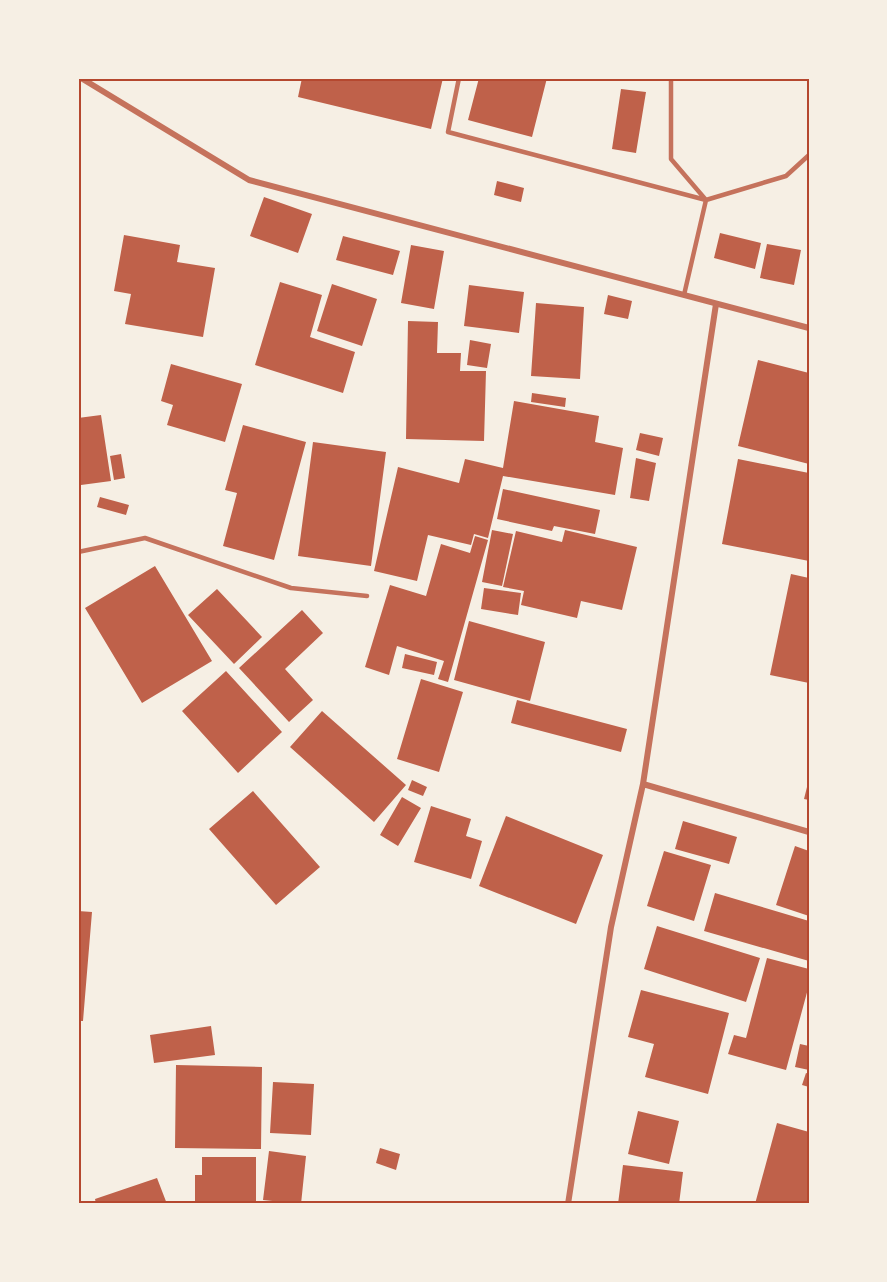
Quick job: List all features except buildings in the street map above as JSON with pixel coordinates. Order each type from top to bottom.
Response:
[{"type":"street","points":[[81,78],[249,180],[809,328]]},
{"type":"street","points":[[568,1204],[611,927],[643,784],[716,304]]},
{"type":"street","points":[[643,784],[809,832]]},
{"type":"lane","points":[[459,78],[448,132],[706,200],[786,176],[809,155]]},
{"type":"lane","points":[[671,78],[671,159],[706,200]]},
{"type":"lane","points":[[684,295],[706,200]]},
{"type":"lane","points":[[78,552],[145,538],[291,588],[367,596]]}]
